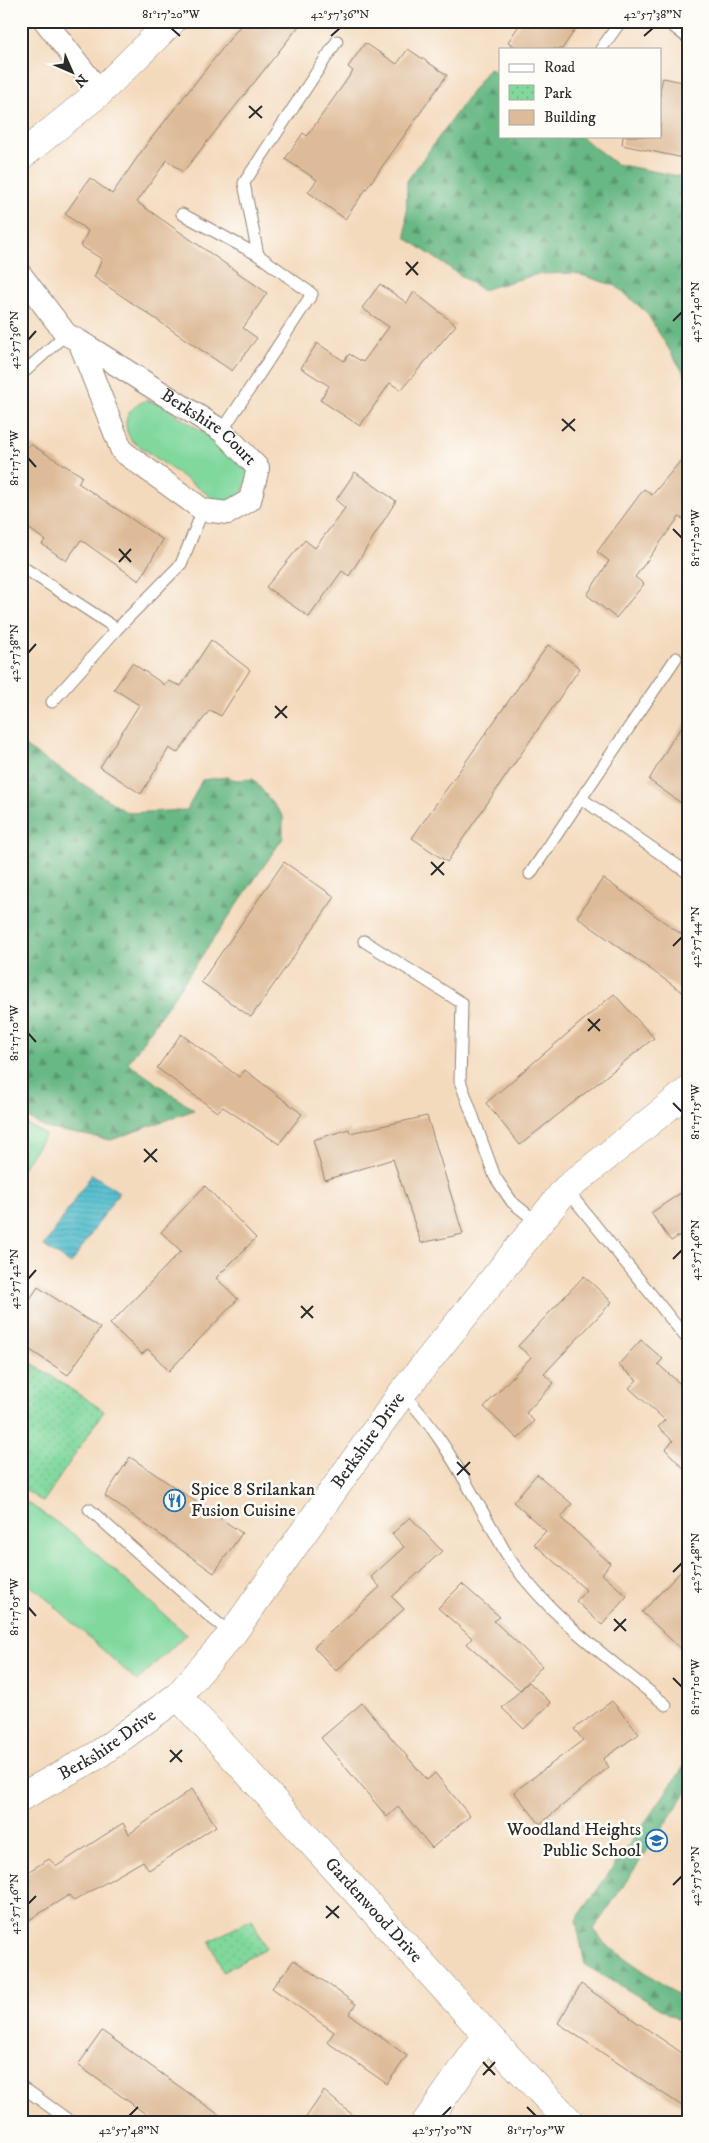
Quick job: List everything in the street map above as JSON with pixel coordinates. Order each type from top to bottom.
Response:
[{"type":"street","points":[[44,21],[100,92]]},
{"type":"street","points":[[21,156],[100,92],[172,21]]},
{"type":"street","name":"Berkshire Court","points":[[21,275],[72,337],[122,451],[203,510],[228,513],[250,500],[258,468],[222,431],[72,337]]},
{"type":"street","name":"Berkshire Drive","points":[[21,1797],[96,1756],[178,1696],[232,1634],[402,1393],[538,1222],[566,1189],[688,1091]]},
{"type":"street","name":"Gardenwood Drive","points":[[178,1696],[487,2035],[570,2122]]},
{"type":"street","points":[[426,2122],[487,2035]]},
{"type":"lane","points":[[603,48],[621,21]]},
{"type":"lane","points":[[666,21],[688,38]]},
{"type":"lane","points":[[258,255],[244,183],[337,41]]},
{"type":"lane","points":[[182,214],[258,255],[312,294],[222,431]]},
{"type":"lane","points":[[21,375],[72,337]]},
{"type":"lane","points":[[52,702],[117,629],[181,564],[203,510]]},
{"type":"lane","points":[[21,566],[117,629]]},
{"type":"lane","points":[[530,874],[676,658]]},
{"type":"lane","points":[[582,799],[688,873]]},
{"type":"lane","points":[[364,941],[462,1004],[460,1081],[494,1177],[512,1202],[538,1222]]},
{"type":"lane","points":[[566,1189],[688,1340]]},
{"type":"lane","points":[[402,1393],[421,1412],[443,1442],[510,1559],[536,1593],[567,1624],[666,1704]]},
{"type":"lane","points":[[89,1509],[209,1616],[232,1634]]},
{"type":"lane","points":[[21,2086],[71,2122]]},
{"type":"green space","points":[[489,68],[499,73],[499,138],[583,138],[616,164],[688,178],[688,380],[646,312],[616,286],[575,273],[538,274],[482,290],[406,238],[407,181]]},
{"type":"green space","points":[[146,400],[164,406],[236,455],[249,474],[242,494],[226,502],[217,501],[131,440],[126,427],[126,421],[130,411]]},
{"type":"green space","points":[[21,744],[128,813],[187,810],[202,780],[227,777],[236,780],[253,779],[283,816],[283,838],[128,1063],[194,1110],[111,1140],[45,1128],[21,1114]]},
{"type":"green space","points":[[21,1121],[46,1135],[21,1170]]},
{"type":"green space","points":[[21,1356],[104,1411],[43,1502],[21,1487]]},
{"type":"green space","points":[[21,1498],[76,1536],[186,1634],[137,1681],[38,1591],[21,1580]]},
{"type":"green space","points":[[688,1761],[688,1790],[594,1929],[605,1944],[688,2002],[688,2015],[684,2023],[585,1965],[576,1920]]},
{"type":"green space","points":[[252,1919],[266,1948],[223,1972],[210,1941]]},
{"type":"water","points":[[92,1174],[119,1192],[71,1264],[44,1246]]},
{"type":"building","points":[[244,21],[303,21],[183,172],[167,160],[137,202],[267,293],[243,328],[257,338],[232,371],[94,277],[102,259],[81,246],[88,231],[65,214],[90,178],[112,194],[146,145]]},
{"type":"building","points":[[522,21],[581,21],[563,48],[517,48],[508,42]]},
{"type":"building","points":[[365,43],[397,64],[408,49],[447,75],[345,219],[308,192],[317,180],[285,159],[303,133],[307,136],[353,71],[348,67]]},
{"type":"building","points":[[663,78],[688,83],[688,159],[622,145],[623,138],[662,138]]},
{"type":"building","points":[[380,284],[407,303],[414,292],[456,325],[401,390],[390,383],[360,426],[320,400],[329,386],[301,368],[317,343],[344,361],[349,354],[363,362],[389,327],[362,308]]},
{"type":"building","points":[[30,444],[82,476],[78,483],[163,540],[139,581],[81,540],[66,561],[42,544],[45,540],[21,523],[21,458]]},
{"type":"building","points":[[688,452],[688,522],[679,517],[635,577],[644,584],[616,618],[587,595],[609,561],[597,552],[644,489],[652,495]]},
{"type":"building","points":[[355,472],[396,501],[349,576],[342,571],[309,617],[266,587],[305,540],[315,548],[345,508],[336,500]]},
{"type":"building","points":[[211,640],[250,670],[221,716],[210,710],[177,753],[169,748],[141,794],[100,767],[139,705],[114,689],[132,663],[165,685],[168,681],[181,686]]},
{"type":"building","points":[[548,645],[580,668],[447,862],[412,838]]},
{"type":"building","points":[[688,720],[688,808],[649,780],[674,737]]},
{"type":"building","points":[[284,862],[335,897],[251,1017],[201,982]]},
{"type":"building","points":[[603,878],[688,939],[688,996],[577,917]]},
{"type":"building","points":[[614,994],[654,1038],[520,1145],[486,1103]]},
{"type":"building","points":[[181,1034],[239,1077],[245,1070],[302,1114],[279,1144],[223,1107],[217,1112],[157,1068]]},
{"type":"building","points":[[427,1116],[463,1234],[421,1243],[393,1159],[325,1180],[313,1140],[349,1129],[350,1133]]},
{"type":"building","points":[[205,1186],[256,1238],[216,1278],[238,1299],[169,1371],[148,1349],[142,1354],[110,1324],[181,1251],[161,1232]]},
{"type":"building","points":[[688,1188],[688,1230],[671,1241],[651,1213]]},
{"type":"building","points":[[584,1276],[612,1302],[544,1374],[554,1383],[526,1413],[534,1421],[518,1439],[484,1407],[531,1357],[518,1346]]},
{"type":"building","points":[[38,1287],[100,1328],[68,1375],[21,1344],[21,1312]]},
{"type":"building","points":[[641,1340],[663,1359],[658,1364],[688,1391],[688,1473],[665,1449],[673,1441],[658,1427],[665,1420],[629,1388],[637,1380],[618,1365]]},
{"type":"building","points":[[130,1457],[242,1533],[214,1573],[105,1496]]},
{"type":"building","points":[[537,1474],[572,1504],[561,1518],[610,1563],[602,1574],[627,1596],[602,1625],[576,1601],[586,1590],[534,1544],[546,1531],[513,1502]]},
{"type":"building","points":[[410,1517],[442,1551],[392,1597],[404,1609],[336,1671],[314,1647],[380,1587],[371,1577],[404,1547],[392,1534]]},
{"type":"building","points":[[688,1564],[688,1656],[642,1612]]},
{"type":"building","points":[[462,1584],[500,1617],[494,1621],[542,1666],[520,1690],[467,1644],[472,1638],[438,1608]]},
{"type":"building","points":[[529,1682],[551,1703],[524,1729],[502,1708]]},
{"type":"building","points":[[612,1701],[639,1734],[603,1759],[609,1767],[540,1824],[514,1792],[583,1740],[574,1729]]},
{"type":"building","points":[[362,1703],[427,1780],[435,1773],[470,1816],[432,1848],[398,1807],[387,1817],[321,1738]]},
{"type":"building","points":[[192,1789],[216,1826],[149,1870],[143,1861],[74,1901],[69,1895],[21,1925],[21,1876],[49,1859],[57,1866],[123,1823],[129,1834]]},
{"type":"building","points":[[294,1960],[356,2004],[349,2014],[407,2056],[387,2084],[327,2042],[334,2032],[272,1988]]},
{"type":"building","points":[[581,1984],[688,2057],[688,2110],[558,2023]]},
{"type":"building","points":[[102,2031],[229,2122],[157,2122],[78,2065]]},
{"type":"building","points":[[324,2091],[361,2122],[303,2122]]},
{"type":"place","name":"Spice 8 Srilankan Fusion Cuisine","points":[[175,1500]]},
{"type":"place","name":"Woodland Heights Public School","points":[[657,1840]]}]
